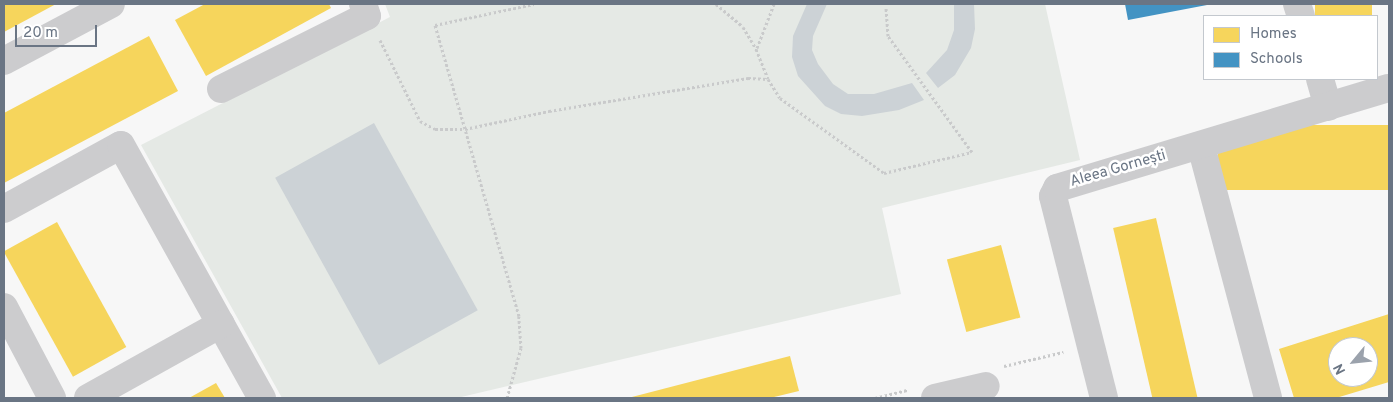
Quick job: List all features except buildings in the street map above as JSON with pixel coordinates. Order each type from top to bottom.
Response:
[{"type":"street","points":[[4,61],[111,4]]},
{"type":"street","points":[[221,89],[365,10]]},
{"type":"street","points":[[1320,80],[1328,107]]},
{"type":"street","name":"Aleea Gornești","points":[[1104,398],[1053,196],[1057,188],[1065,183],[1201,146],[1389,88]]},
{"type":"street","points":[[4,208],[121,145],[262,398]]},
{"type":"street","points":[[1201,146],[1268,398]]},
{"type":"street","points":[[4,307],[52,398]]},
{"type":"street","points":[[88,398],[221,324]]},
{"type":"street","points":[[935,398],[986,386]]},
{"type":"path","points":[[507,398],[521,348],[519,316],[435,26],[534,4]]},
{"type":"path","points":[[716,4],[743,27],[756,49],[768,79],[780,98],[884,173],[972,152],[888,36],[886,8]]},
{"type":"path","points":[[756,49],[774,4]]},
{"type":"path","points":[[365,10],[420,121],[434,129],[465,129],[549,110],[730,81],[768,79]]},
{"type":"shaded area","points":[[385,4],[1045,4],[1080,160],[882,208],[901,294],[457,398],[282,398],[141,145],[390,17]]},
{"type":"shaded area","points":[[807,4],[827,4],[813,36],[812,50],[818,64],[833,84],[848,94],[874,94],[912,83],[924,100],[899,110],[862,116],[841,114],[825,106],[798,76],[792,57],[793,36]]},
{"type":"shaded area","points":[[954,4],[974,4],[975,29],[971,48],[955,75],[938,88],[926,73],[947,50],[954,30]]},
{"type":"shaded area","points":[[374,123],[478,310],[379,365],[275,178]]}]
